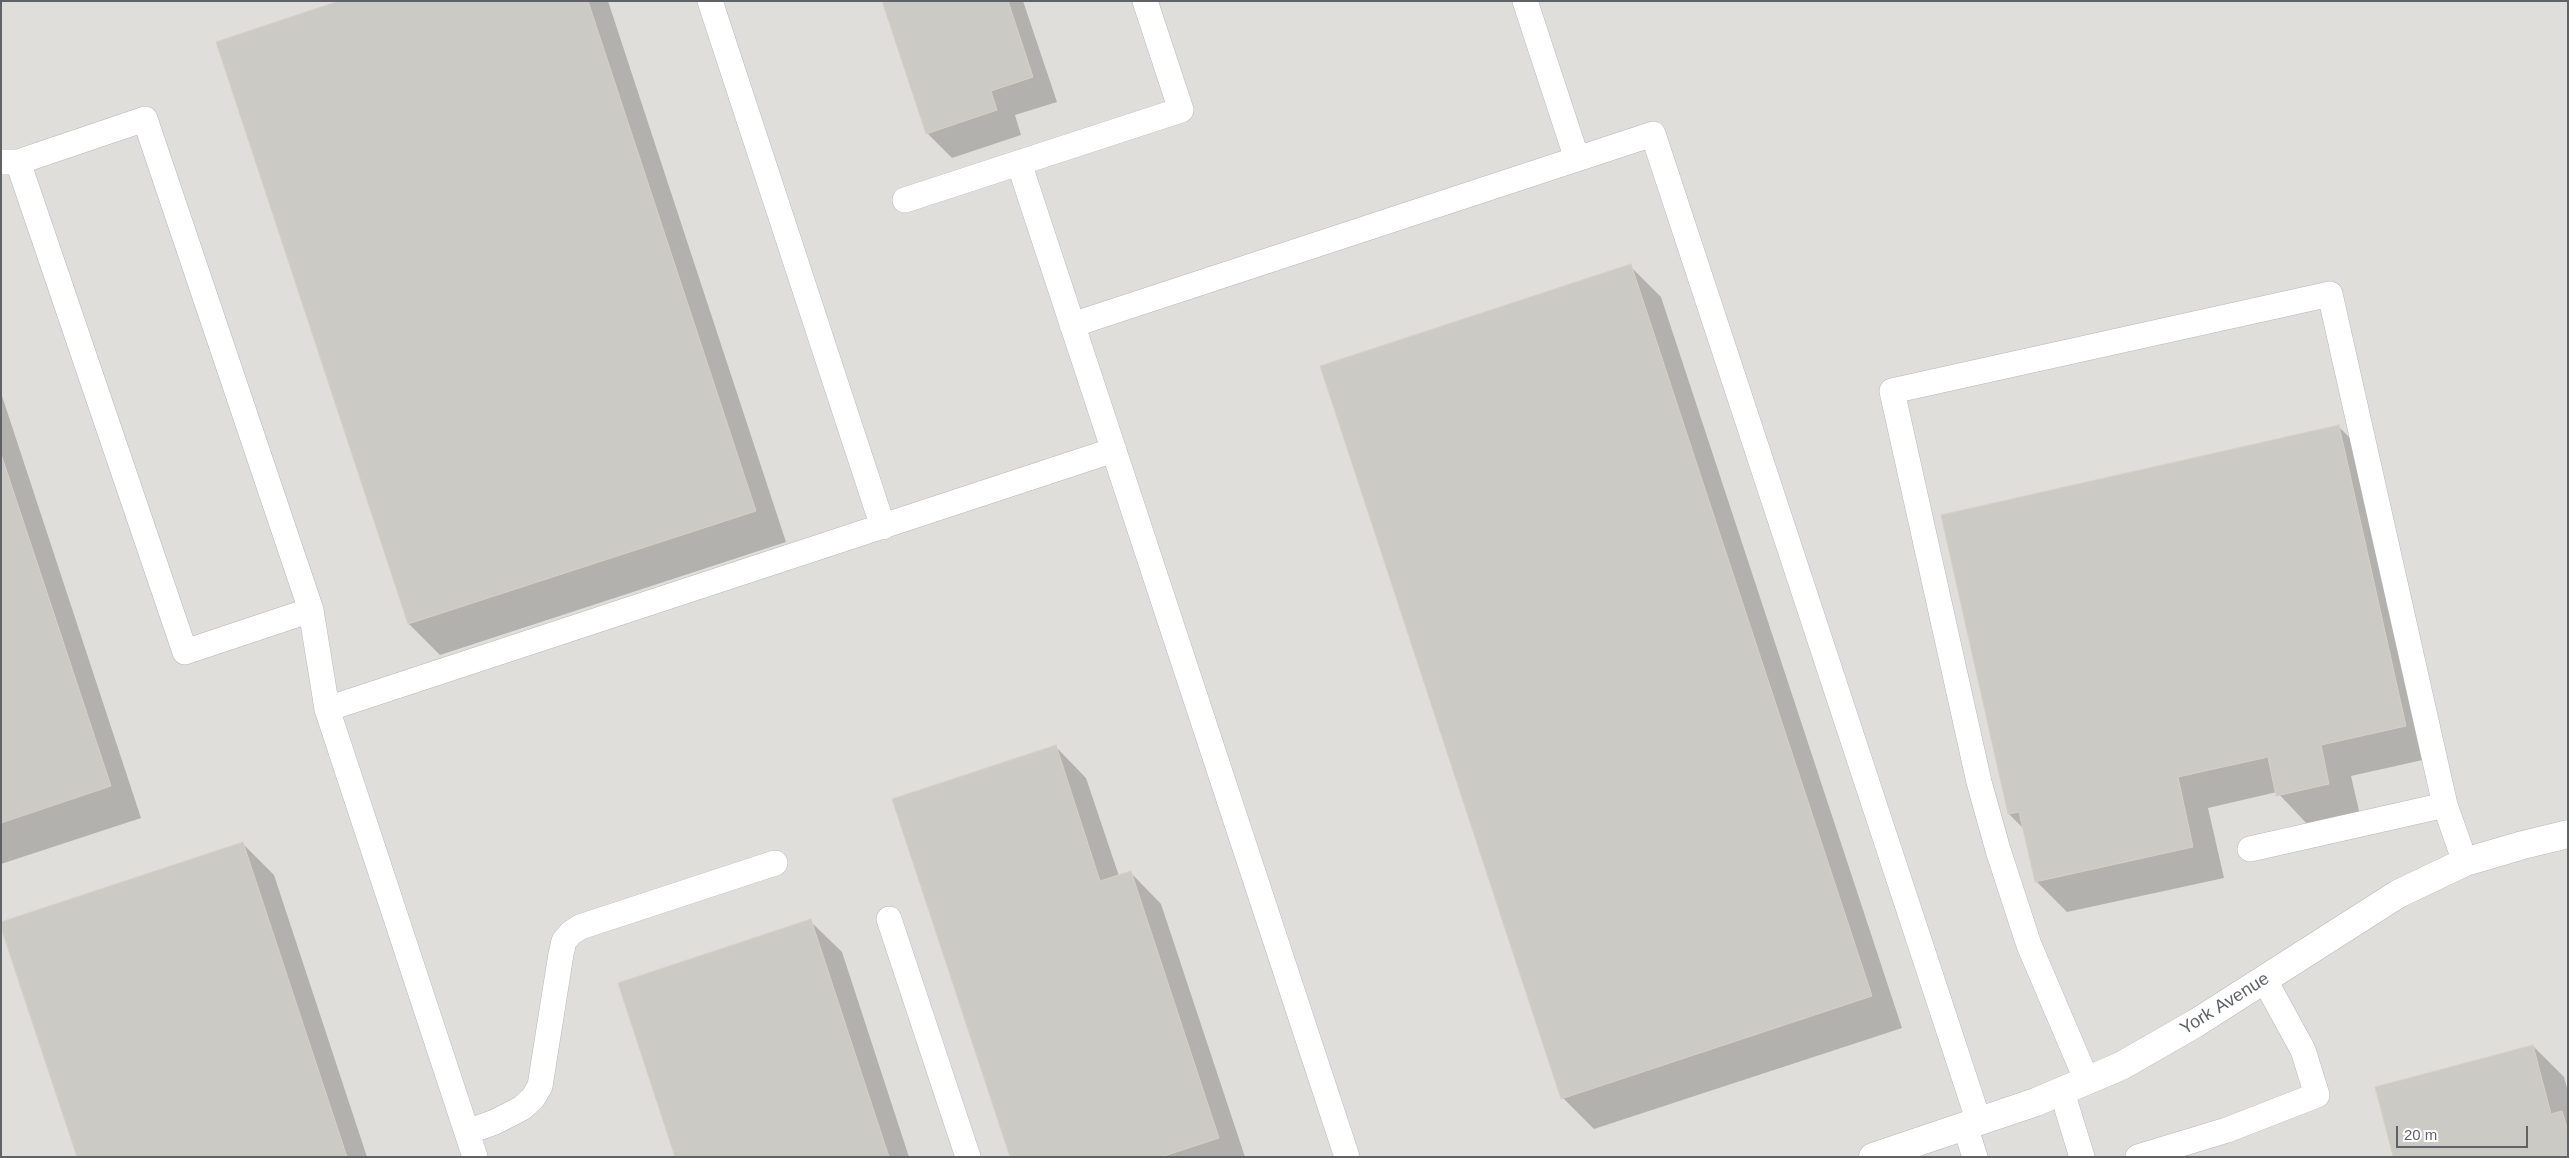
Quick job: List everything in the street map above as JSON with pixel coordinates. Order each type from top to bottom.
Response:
[{"type":"street","name":"York Avenue","points":[[1872,1157],[1972,1124],[2087,1082],[2156,1046],[2376,906],[2465,862],[2568,834]]},
{"type":"lane","points":[[710,1],[883,526]]},
{"type":"lane","points":[[905,200],[1181,110],[1145,1]]},
{"type":"lane","points":[[1525,1],[1577,159]]},
{"type":"lane","points":[[311,610],[185,652],[10,162],[145,119],[311,610],[327,709],[475,1157]]},
{"type":"lane","points":[[1072,325],[1653,134],[1972,1124],[1975,1157]]},
{"type":"lane","points":[[1019,163],[1346,1157]]},
{"type":"lane","points":[[2087,1082],[2028,945],[1995,841],[1979,782],[1892,391],[2330,294],[2445,805],[2465,862]]},
{"type":"lane","points":[[327,709],[1114,450]]},
{"type":"lane","points":[[2250,849],[2445,805]]},
{"type":"lane","points":[[467,1132],[496,1122],[522,1108],[533,1098],[540,1086],[561,954],[564,942],[571,933],[580,927],[775,863]]},
{"type":"lane","points":[[889,918],[968,1157]]},
{"type":"lane","points":[[2138,1157],[2220,1133],[2317,1095],[2304,1050],[2264,979]]},
{"type":"lane","points":[[2062,1092],[2082,1157]]},
{"type":"shaded area","points":[[1,1],[2568,1],[2568,1157],[1,1157]]},
{"type":"building","points":[[339,1],[588,1],[756,511],[408,624],[216,42]]},
{"type":"building","points":[[882,1],[1008,1],[1033,77],[991,91],[997,110],[926,134]]},
{"type":"building","points":[[1631,264],[1872,996],[1561,1099],[1320,366]]},
{"type":"building","points":[[2339,425],[2406,726],[2321,745],[2329,784],[2276,796],[2268,757],[2178,777],[2193,847],[2035,882],[2019,812],[2008,814],[1941,515]]},
{"type":"building","points":[[1,454],[111,786],[1,823]]},
{"type":"building","points":[[1056,745],[1100,881],[1131,871],[1219,1138],[1161,1157],[1010,1157],[892,799]]},
{"type":"building","points":[[243,842],[347,1157],[77,1157],[1,928],[1,922]]},
{"type":"building","points":[[811,919],[889,1157],[675,1157],[618,983]]},
{"type":"building","points":[[2533,1045],[2551,1114],[2562,1111],[2568,1131],[2568,1157],[2390,1157],[2393,1156],[2375,1087]]}]
